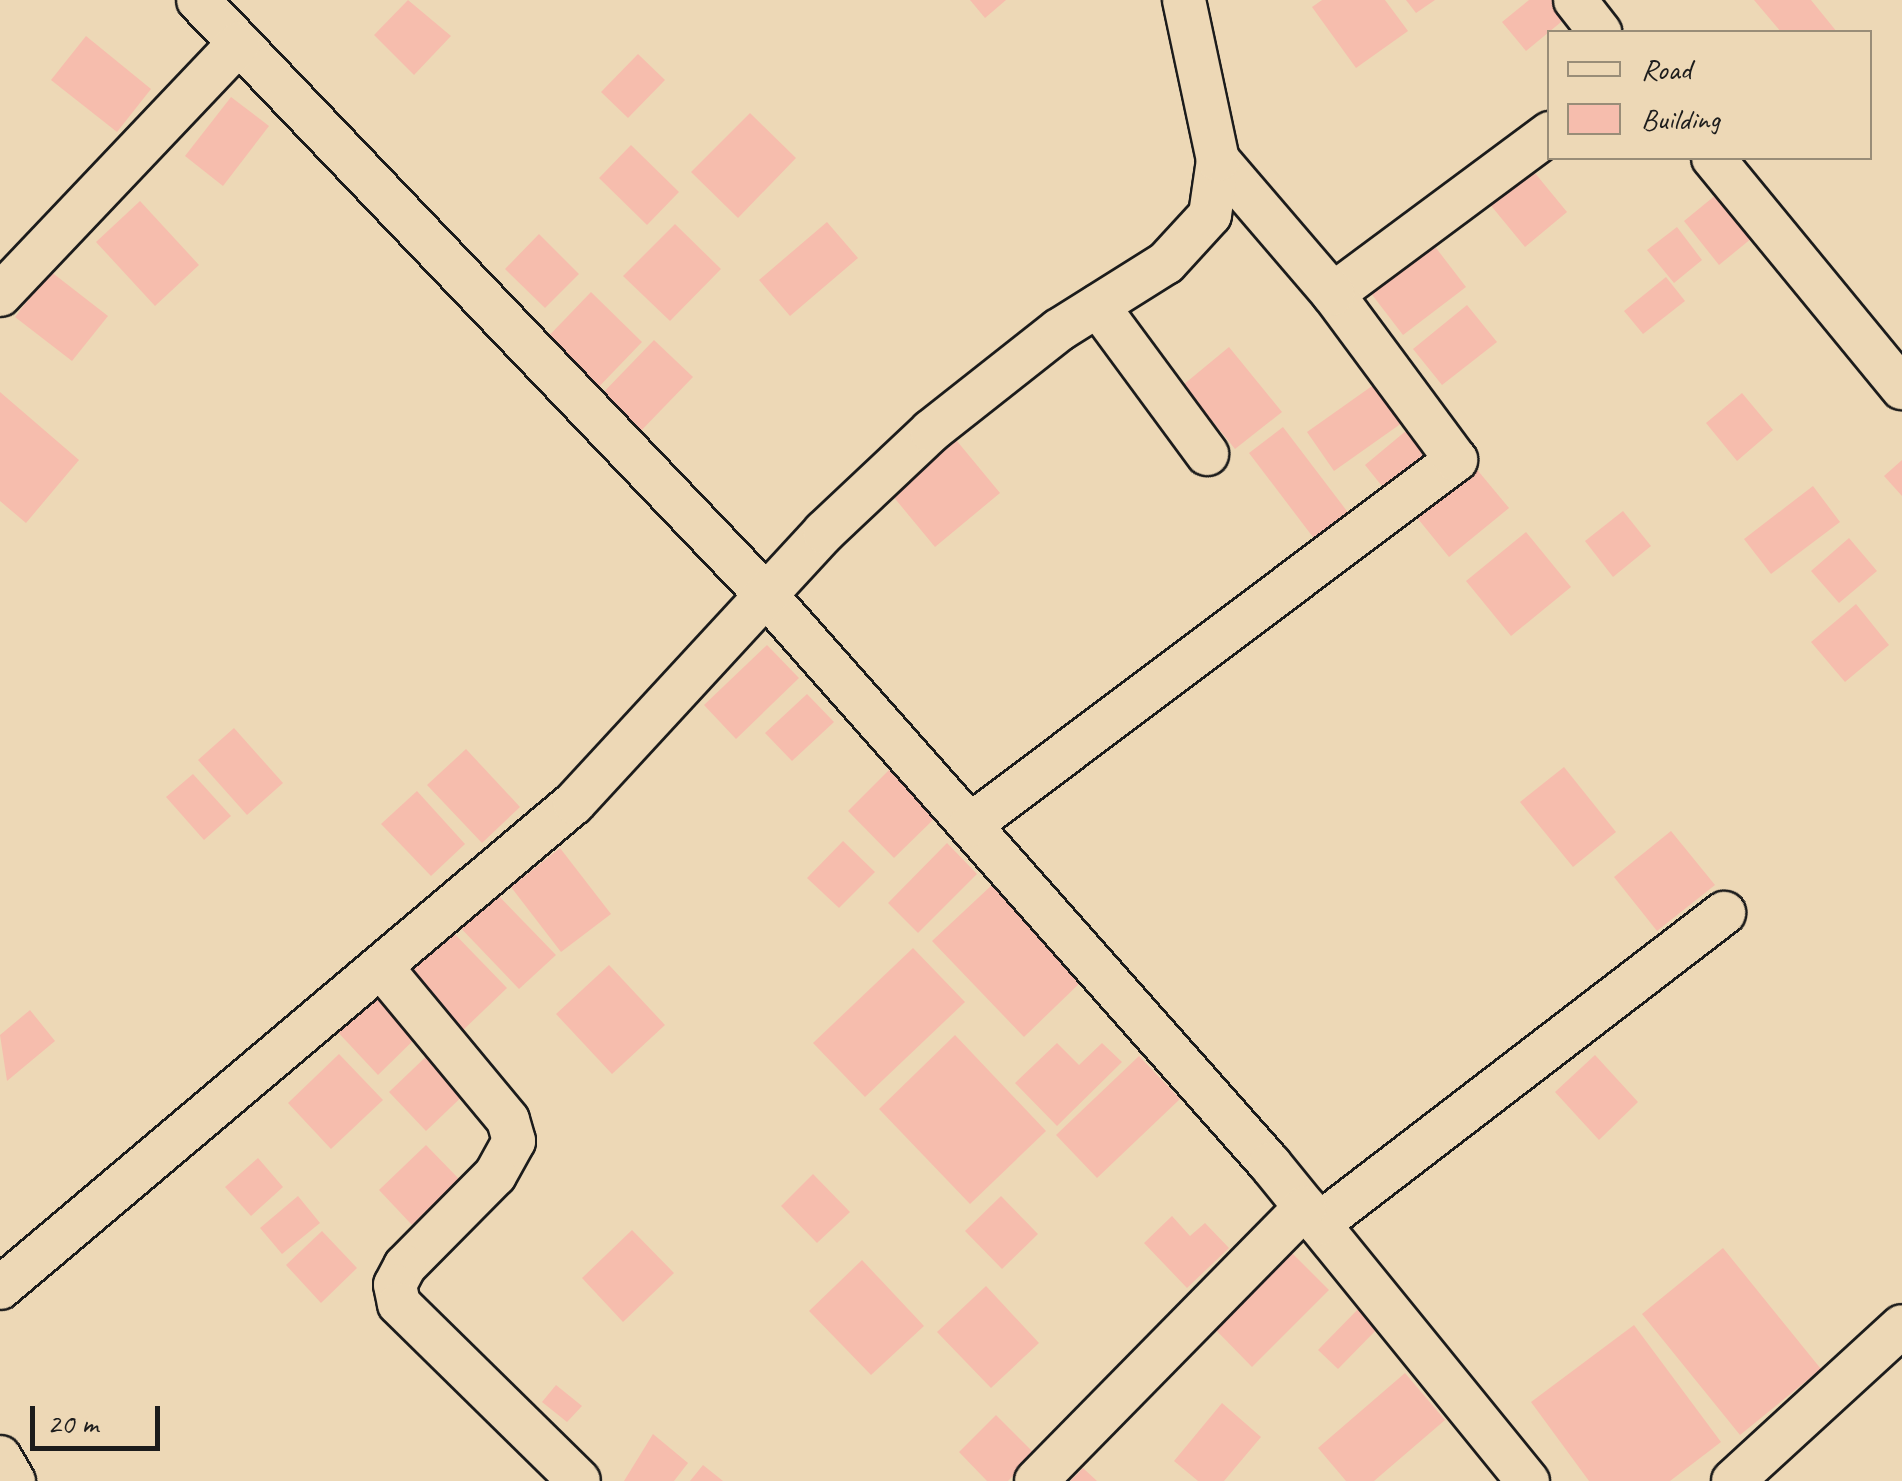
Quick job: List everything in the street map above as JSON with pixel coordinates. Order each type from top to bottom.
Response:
[{"type":"street","points":[[198,0],[766,595],[1312,1216],[1528,1481]]},
{"type":"street","points":[[0,1288],[574,803],[766,595],[931,431],[1098,306],[1166,263],[1210,215],[1218,160],[1184,0]]},
{"type":"street","points":[[1575,0],[1598,30]]},
{"type":"street","points":[[0,295],[239,43]]},
{"type":"street","points":[[1333,294],[1547,135]]},
{"type":"street","points":[[970,825],[1456,460],[1333,294],[1218,160]]},
{"type":"street","points":[[1716,160],[1902,388]]},
{"type":"street","points":[[1098,306],[1207,454]]},
{"type":"street","points":[[1036,1481],[1312,1216],[1724,914]]},
{"type":"street","points":[[382,968],[508,1120],[514,1141],[496,1175],[405,1266],[394,1285],[399,1304],[579,1481]]},
{"type":"street","points":[[1733,1481],[1902,1326]]},
{"type":"street","points":[[0,1457],[14,1481]]},
{"type":"building","points":[[408,0],[451,36],[414,75],[374,35]]},
{"type":"building","points":[[970,0],[1006,0],[985,18]]},
{"type":"building","points":[[1322,0],[1385,0],[1408,31],[1356,68],[1312,7]]},
{"type":"building","points":[[1406,0],[1435,0],[1416,13]]},
{"type":"building","points":[[1529,0],[1561,0],[1572,13],[1526,51],[1502,22]]},
{"type":"building","points":[[1754,0],[1811,0],[1835,30],[1779,30]]},
{"type":"building","points":[[86,36],[151,89],[117,132],[51,80]]},
{"type":"building","points":[[638,54],[665,80],[628,118],[601,92]]},
{"type":"building","points":[[231,97],[269,126],[223,186],[185,156]]},
{"type":"building","points":[[750,113],[796,158],[738,218],[691,172]]},
{"type":"building","points":[[631,145],[679,192],[647,225],[599,178]]},
{"type":"building","points":[[1530,167],[1567,212],[1525,247],[1488,202]]},
{"type":"building","points":[[1728,185],[1763,229],[1719,265],[1684,221]]},
{"type":"building","points":[[140,201],[199,265],[155,306],[96,242]]},
{"type":"building","points":[[827,222],[858,258],[790,316],[759,280]]},
{"type":"building","points":[[675,224],[721,269],[670,321],[623,276]]},
{"type":"building","points":[[1677,227],[1702,260],[1674,283],[1647,250]]},
{"type":"building","points":[[539,234],[579,274],[545,308],[505,269]]},
{"type":"building","points":[[1433,244],[1466,287],[1403,335],[1370,292]]},
{"type":"building","points":[[50,271],[108,316],[72,361],[15,317]]},
{"type":"building","points":[[1666,277],[1685,301],[1643,334],[1624,311]]},
{"type":"building","points":[[591,292],[642,342],[591,395],[540,345]]},
{"type":"building","points":[[1467,305],[1497,342],[1442,385],[1413,349]]},
{"type":"building","points":[[654,340],[693,377],[636,436],[598,398]]},
{"type":"building","points":[[1229,347],[1282,412],[1235,449],[1183,385]]},
{"type":"building","points":[[1389,374],[1416,413],[1334,471],[1307,432]]},
{"type":"building","points":[[0,392],[79,460],[26,523],[0,501]]},
{"type":"building","points":[[1742,393],[1773,430],[1737,461],[1706,423]]},
{"type":"building","points":[[1419,420],[1448,456],[1394,501],[1365,465]]},
{"type":"building","points":[[1283,427],[1356,523],[1322,549],[1249,453]]},
{"type":"building","points":[[952,435],[1000,493],[935,547],[887,489]]},
{"type":"building","points":[[1469,460],[1509,508],[1449,557],[1410,509]]},
{"type":"building","points":[[1902,460],[1902,496],[1884,476]]},
{"type":"building","points":[[1813,486],[1840,522],[1771,574],[1744,539]]},
{"type":"building","points":[[1623,511],[1651,546],[1613,577],[1585,541]]},
{"type":"building","points":[[1526,532],[1571,587],[1511,636],[1466,581]]},
{"type":"building","points":[[1849,538],[1877,571],[1839,603],[1811,571]]},
{"type":"building","points":[[1856,604],[1889,645],[1845,682],[1811,642]]},
{"type":"building","points":[[767,645],[799,678],[736,739],[704,705]]},
{"type":"building","points":[[807,694],[834,722],[792,761],[765,733]]},
{"type":"building","points":[[234,728],[283,783],[247,815],[198,760]]},
{"type":"building","points":[[466,749],[520,807],[482,843],[427,785]]},
{"type":"building","points":[[1564,767],[1616,832],[1573,867],[1520,802]]},
{"type":"building","points":[[890,769],[937,816],[894,858],[848,811]]},
{"type":"building","points":[[193,774],[231,816],[204,840],[166,797]]},
{"type":"building","points":[[417,791],[465,844],[431,876],[381,824]]},
{"type":"building","points":[[1671,831],[1715,885],[1657,931],[1614,877]]},
{"type":"building","points":[[843,841],[875,872],[839,908],[807,878]]},
{"type":"building","points":[[947,843],[977,874],[918,933],[888,903]]},
{"type":"building","points":[[560,848],[611,914],[561,952],[511,887]]},
{"type":"building","points":[[993,884],[1084,979],[1024,1037],[932,941]]},
{"type":"building","points":[[490,887],[556,955],[519,989],[454,921]]},
{"type":"building","points":[[446,925],[507,988],[460,1033],[399,969]]},
{"type":"building","points":[[913,948],[965,1002],[865,1097],[813,1043]]},
{"type":"building","points":[[609,965],[665,1025],[612,1074],[556,1014]]},
{"type":"building","points":[[382,983],[425,1029],[378,1075],[334,1028]]},
{"type":"building","points":[[30,1010],[55,1041],[7,1081],[0,1035]]},
{"type":"building","points":[[955,1035],[1046,1131],[970,1204],[879,1109]]},
{"type":"building","points":[[1057,1043],[1079,1065],[1102,1043],[1122,1062],[1057,1126],[1015,1083]]},
{"type":"building","points":[[434,1049],[471,1088],[426,1131],[389,1092]]},
{"type":"building","points":[[339,1054],[383,1100],[331,1149],[288,1103]]},
{"type":"building","points":[[1595,1055],[1638,1102],[1599,1140],[1555,1092]]},
{"type":"building","points":[[1139,1056],[1180,1099],[1097,1178],[1056,1135]]},
{"type":"building","points":[[426,1145],[459,1179],[412,1225],[379,1190]]},
{"type":"building","points":[[258,1158],[283,1187],[251,1216],[225,1187]]},
{"type":"building","points":[[813,1174],[850,1212],[817,1243],[781,1206]]},
{"type":"building","points":[[298,1196],[320,1223],[282,1254],[260,1228]]},
{"type":"building","points":[[1001,1196],[1038,1234],[1002,1269],[965,1231]]},
{"type":"building","points":[[1172,1216],[1190,1236],[1205,1223],[1229,1248],[1187,1288],[1144,1243]]},
{"type":"building","points":[[632,1230],[674,1273],[623,1322],[582,1278]]},
{"type":"building","points":[[322,1231],[357,1268],[321,1303],[286,1265]]},
{"type":"building","points":[[1287,1248],[1329,1290],[1252,1367],[1211,1325]]},
{"type":"building","points":[[1723,1248],[1821,1369],[1740,1435],[1642,1314]]},
{"type":"building","points":[[862,1260],[924,1326],[871,1375],[809,1311]]},
{"type":"building","points":[[986,1286],[1039,1343],[991,1388],[937,1332]]},
{"type":"building","points":[[1363,1304],[1383,1323],[1338,1369],[1318,1350]]},
{"type":"building","points":[[1634,1325],[1721,1442],[1670,1481],[1589,1481],[1531,1402]]},
{"type":"building","points":[[1405,1373],[1445,1420],[1374,1481],[1346,1481],[1318,1448]]},
{"type":"building","points":[[556,1385],[582,1406],[567,1422],[542,1402]]},
{"type":"building","points":[[1222,1403],[1261,1437],[1224,1481],[1198,1481],[1174,1461]]},
{"type":"building","points":[[996,1415],[1035,1454],[1008,1481],[987,1481],[959,1452]]},
{"type":"building","points":[[653,1434],[688,1463],[674,1481],[624,1481]]},
{"type":"building","points":[[703,1465],[723,1481],[690,1481]]},
{"type":"building","points":[[1083,1468],[1097,1481],[1070,1481]]}]
